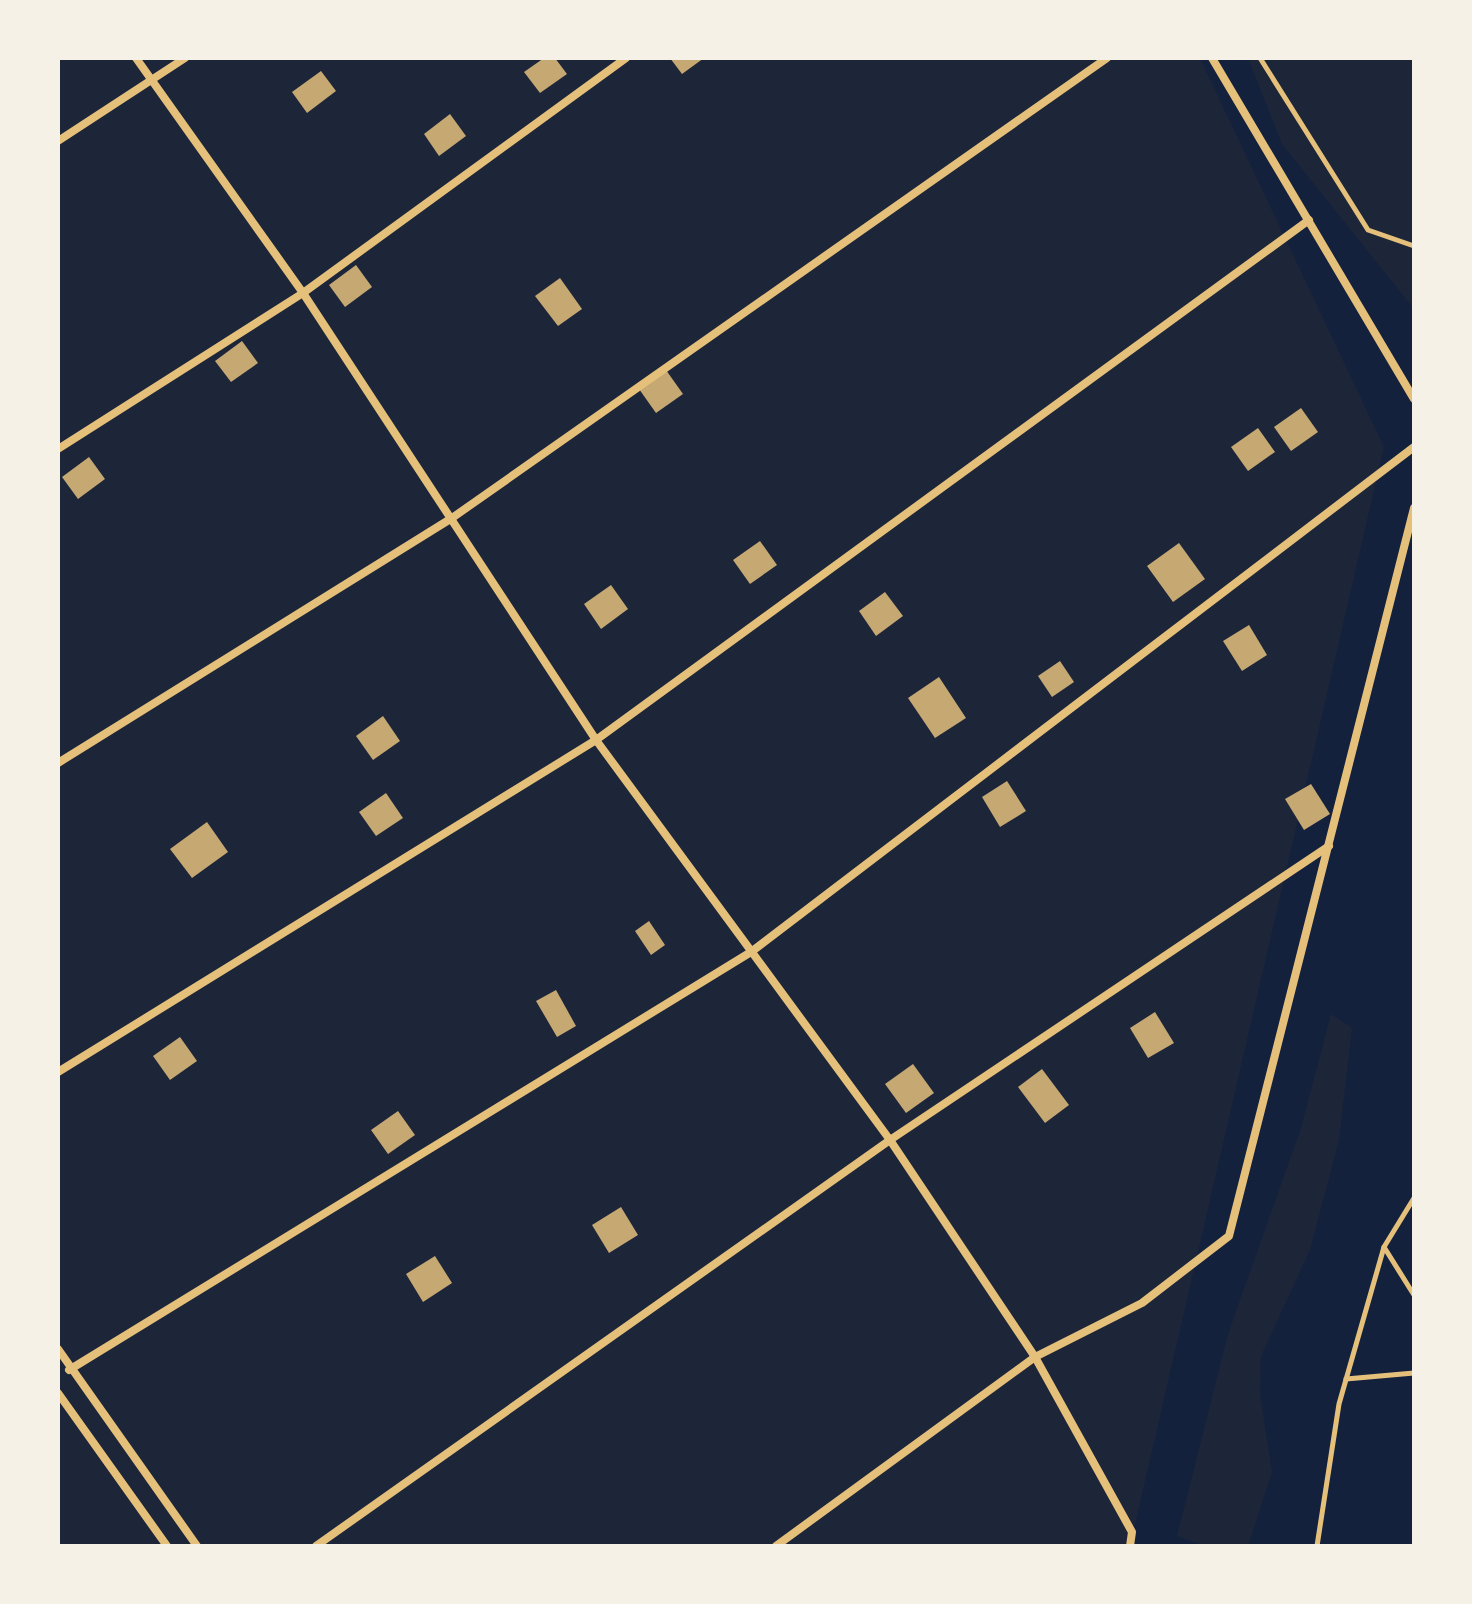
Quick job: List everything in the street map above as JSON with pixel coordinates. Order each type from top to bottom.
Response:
[{"type":"lane","points":[[136,58],[303,293],[596,740],[890,1140],[1034,1357],[1132,1532],[1130,1546]]},
{"type":"lane","points":[[58,141],[185,58]]},
{"type":"lane","points":[[58,448],[303,293],[626,58]]},
{"type":"lane","points":[[58,763],[452,518],[1107,58]]},
{"type":"lane","points":[[1212,58],[1414,399]]},
{"type":"lane","points":[[58,1072],[596,740],[1310,220]]},
{"type":"lane","points":[[69,1370],[751,952],[1414,447]]},
{"type":"lane","points":[[776,1546],[1034,1357],[1142,1303],[1229,1236],[1414,508]]},
{"type":"lane","points":[[316,1546],[890,1140],[1329,846]]},
{"type":"lane","points":[[58,1349],[69,1370],[196,1546]]},
{"type":"lane","points":[[58,1393],[166,1546]]},
{"type":"path","points":[[1260,58],[1368,230],[1414,246]]},
{"type":"path","points":[[1317,1546],[1320,1508],[1346,1380],[1384,1247],[1414,1198]]},
{"type":"path","points":[[1384,1247],[1414,1296]]},
{"type":"path","points":[[1346,1380],[1414,1373]]},
{"type":"shaded area","points":[[58,58],[1200,58],[1384,447],[1130,1546],[58,1546]]},
{"type":"shaded area","points":[[1248,58],[1414,58],[1414,309],[1282,144]]},
{"type":"shaded area","points":[[1331,1014],[1352,1028],[1339,1140],[1310,1250],[1261,1356],[1260,1395],[1272,1472],[1248,1546],[1205,1546],[1177,1536],[1228,1334],[1301,1128]]},
{"type":"building","points":[[544,58],[555,58],[567,74],[540,93],[524,72]]},
{"type":"building","points":[[670,58],[704,58],[682,74]]},
{"type":"building","points":[[321,71],[336,91],[307,113],[292,92]]},
{"type":"building","points":[[450,114],[466,136],[439,156],[424,134]]},
{"type":"building","points":[[356,265],[372,287],[345,307],[329,285]]},
{"type":"building","points":[[560,278],[582,309],[558,326],[535,296]]},
{"type":"building","points":[[242,341],[258,363],[231,382],[215,361]]},
{"type":"building","points":[[666,370],[683,394],[656,413],[639,389]]},
{"type":"building","points":[[1301,408],[1318,432],[1291,451],[1274,427]]},
{"type":"building","points":[[1258,428],[1275,452],[1248,471],[1231,447]]},
{"type":"building","points":[[89,457],[105,479],[78,499],[62,477]]},
{"type":"building","points":[[760,541],[777,565],[750,584],[733,560]]},
{"type":"building","points":[[1179,543],[1205,579],[1173,602],[1147,566]]},
{"type":"building","points":[[611,585],[628,609],[601,629],[584,604]]},
{"type":"building","points":[[885,592],[903,616],[876,636],[859,611]]},
{"type":"building","points":[[1249,625],[1267,655],[1242,671],[1223,641]]},
{"type":"building","points":[[1060,661],[1074,682],[1052,697],[1038,676]]},
{"type":"building","points":[[939,677],[966,718],[935,738],[908,698]]},
{"type":"building","points":[[383,716],[400,741],[373,760],[356,736]]},
{"type":"building","points":[[1007,781],[1026,811],[1000,827],[982,797]]},
{"type":"building","points":[[1311,784],[1330,814],[1304,830],[1285,799]]},
{"type":"building","points":[[386,793],[403,818],[376,836],[359,812]]},
{"type":"building","points":[[207,822],[228,852],[192,878],[170,849]]},
{"type":"building","points":[[649,921],[665,945],[651,955],[635,931]]},
{"type":"building","points":[[556,990],[576,1026],[557,1037],[536,1001]]},
{"type":"building","points":[[1155,1012],[1174,1043],[1148,1058],[1130,1028]]},
{"type":"building","points":[[180,1037],[197,1061],[170,1080],[153,1056]]},
{"type":"building","points":[[913,1064],[934,1093],[906,1113],[885,1084]]},
{"type":"building","points":[[1042,1069],[1069,1105],[1045,1123],[1018,1087]]},
{"type":"building","points":[[398,1111],[415,1135],[388,1154],[371,1130]]},
{"type":"building","points":[[621,1207],[638,1235],[609,1253],[592,1225]]},
{"type":"building","points":[[435,1256],[452,1283],[423,1302],[406,1274]]}]
